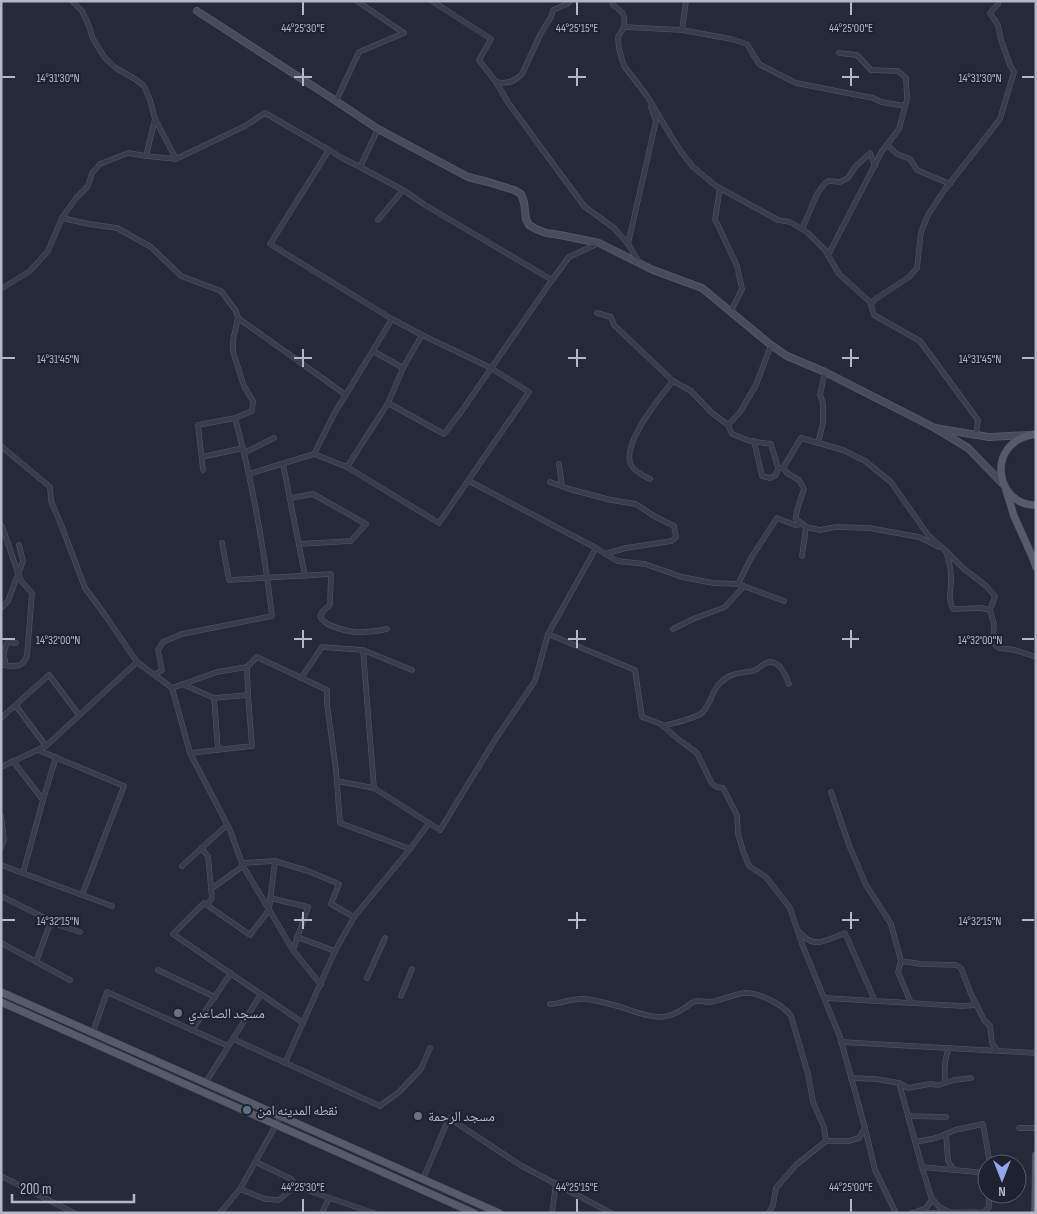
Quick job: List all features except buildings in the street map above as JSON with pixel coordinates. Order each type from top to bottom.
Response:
[{"type":"main road","points":[[1035,434],[1023,436],[1013,442],[1001,462],[1001,474],[1014,516],[1036,567]]},
{"type":"main road","points":[[1004,485],[1020,501],[1032,505],[1036,504]]},
{"type":"main road","points":[[1,992],[499,1213]]},
{"type":"main road","points":[[1,1002],[474,1213]]},
{"type":"main road","points":[[230,1104],[234,1095]]},
{"type":"main road","points":[[1035,1213],[1036,1155]]},
{"type":"main road","points":[[404,1182],[410,1173]]},
{"type":"main road","points":[[456,1204],[462,1196]]},
{"type":"street","points":[[72,1],[82,11],[89,26],[92,39],[105,58],[116,68],[144,86],[155,119],[176,159]]},
{"type":"street","points":[[336,101],[359,52],[404,33],[357,1]]},
{"type":"street","points":[[432,1],[491,39],[479,60],[584,206],[614,228],[628,244],[640,263]]},
{"type":"street","points":[[496,82],[510,82],[522,74],[541,33],[551,17],[552,10],[570,1]]},
{"type":"street","points":[[612,1],[613,5],[622,11],[625,18],[624,27],[618,37],[624,66],[647,96],[682,153],[693,167],[720,188],[778,220],[790,222],[807,232],[825,250],[839,274],[870,302],[874,315],[920,341],[978,420],[976,435]]},
{"type":"street","points":[[682,30],[686,1]]},
{"type":"street","points":[[871,305],[874,300],[909,277],[917,268],[921,232],[928,215],[1000,119],[1014,72],[1001,40],[998,25],[990,13],[999,1]]},
{"type":"street","points":[[196,11],[378,129],[468,177],[514,190],[521,194],[526,219],[529,225],[536,229],[546,233],[560,234],[599,243],[653,270],[702,288],[771,346],[787,356],[825,372],[935,428],[968,448],[1004,485]]},
{"type":"street","points":[[624,27],[682,30],[731,39],[746,44],[759,64],[796,83],[905,106]]},
{"type":"street","points":[[828,255],[875,166],[899,129],[907,100],[906,78],[898,71],[871,70],[857,55],[839,53]]},
{"type":"street","points":[[628,244],[656,120],[647,96]]},
{"type":"street","points":[[1,289],[30,271],[48,251],[62,218],[76,198],[88,186],[92,173],[100,164],[128,153],[176,159],[245,126],[265,113],[342,158],[403,190],[552,280]]},
{"type":"street","points":[[146,156],[155,119]]},
{"type":"street","points":[[360,167],[378,129]]},
{"type":"street","points":[[887,145],[897,154],[910,159],[917,170],[950,184]]},
{"type":"street","points":[[249,474],[314,454],[347,467],[439,523],[529,392],[491,368],[392,319],[270,244],[329,150]]},
{"type":"street","points":[[802,229],[817,194],[825,183],[829,181],[840,182],[848,178],[855,167],[870,153],[875,166]]},
{"type":"street","points":[[720,188],[715,219],[737,266],[742,288],[731,312]]},
{"type":"street","points":[[378,220],[403,190]]},
{"type":"street","points":[[62,218],[117,228],[151,247],[182,276],[221,291],[236,312],[238,318],[233,340],[233,352],[244,386],[253,401],[252,411],[235,418],[198,425],[203,470]]},
{"type":"street","points":[[388,403],[444,434],[569,257],[599,243]]},
{"type":"street","points":[[597,313],[611,317],[614,325],[673,381],[691,392],[711,412],[728,425],[732,434],[771,444],[781,468],[799,480],[804,489],[796,511],[796,519],[804,526]]},
{"type":"street","points":[[238,318],[346,395]]},
{"type":"street","points":[[314,454],[334,414],[392,319]]},
{"type":"street","points":[[347,467],[388,403],[402,368],[422,335]]},
{"type":"street","points":[[728,425],[740,412],[756,386],[771,346]]},
{"type":"street","points":[[373,351],[402,368]]},
{"type":"street","points":[[818,443],[823,423],[823,403],[820,395],[825,372]]},
{"type":"street","points":[[650,479],[639,473],[631,465],[631,444],[648,413],[673,381]]},
{"type":"street","points":[[155,675],[162,670],[158,650],[163,642],[182,634],[272,616],[258,516],[235,418]]},
{"type":"street","points":[[935,428],[989,437],[1035,434]]},
{"type":"street","points":[[202,457],[244,450],[274,438]]},
{"type":"street","points":[[754,441],[762,476],[770,478],[776,475],[801,438],[843,450],[865,461],[891,482],[928,535],[963,568],[986,586],[994,596],[990,610],[994,624],[993,644],[999,648],[1014,650],[1036,657]]},
{"type":"street","points":[[1,446],[50,487],[51,501],[85,588],[138,662],[172,688],[190,753],[227,825],[242,864],[293,950],[320,985]]},
{"type":"street","points":[[283,464],[305,576]]},
{"type":"street","points":[[559,464],[562,486]]},
{"type":"street","points":[[468,481],[596,548],[617,561],[645,564],[682,577],[713,583],[738,584],[784,602]]},
{"type":"street","points":[[550,482],[611,500],[636,504],[674,526],[676,537],[672,541],[626,548],[604,554]]},
{"type":"street","points":[[290,498],[313,494],[366,524],[351,541],[299,544]]},
{"type":"street","points":[[738,584],[751,558],[777,518],[795,525],[820,530],[836,527],[869,528],[920,537],[946,551],[951,572],[950,604],[954,609],[981,608],[990,610]]},
{"type":"street","points":[[1,526],[22,582],[32,593],[28,656],[23,664],[4,665],[3,654],[5,647],[8,642],[16,643]]},
{"type":"street","points":[[802,556],[804,526]]},
{"type":"street","points":[[1,543],[7,541]]},
{"type":"street","points":[[222,543],[230,580],[332,574],[330,605],[320,616],[322,621],[329,625],[355,632],[387,630]]},
{"type":"street","points":[[1,608],[8,601],[23,561],[19,545]]},
{"type":"street","points":[[337,781],[374,788],[440,830],[495,740],[535,681],[548,634],[596,548]]},
{"type":"street","points":[[673,629],[725,607],[744,586]]},
{"type":"street","points":[[548,634],[635,670],[642,717],[661,724],[697,753],[712,784],[723,788],[737,815],[738,834],[749,866],[766,877],[790,908],[802,944],[841,1042],[875,1170],[896,1213]]},
{"type":"street","points":[[301,678],[322,647],[363,650],[412,670]]},
{"type":"street","points":[[363,650],[374,788]]},
{"type":"street","points":[[172,688],[217,672],[247,667],[257,657],[327,690],[340,823],[410,849]]},
{"type":"street","points":[[1,767],[46,746],[138,662]]},
{"type":"street","points":[[663,726],[693,717],[702,712],[715,688],[728,676],[736,673],[756,670],[770,662],[779,666],[785,672],[789,684]]},
{"type":"street","points":[[190,753],[252,746],[247,667]]},
{"type":"street","points":[[1,718],[49,675],[79,715]]},
{"type":"street","points":[[182,684],[214,698],[248,695]]},
{"type":"street","points":[[214,698],[218,750]]},
{"type":"street","points":[[16,706],[46,746]]},
{"type":"street","points":[[38,750],[124,786],[82,895]]},
{"type":"street","points":[[23,873],[56,757]]},
{"type":"street","points":[[13,761],[43,800]]},
{"type":"street","points":[[831,792],[866,885],[891,924],[901,961],[898,972],[911,1003]]},
{"type":"street","points":[[1,816],[4,839],[1,848]]},
{"type":"street","points":[[285,1063],[335,951],[354,917],[429,823]]},
{"type":"street","points":[[182,866],[227,825]]},
{"type":"street","points":[[202,848],[208,856],[212,898],[207,905]]},
{"type":"street","points":[[211,889],[242,864],[275,860],[339,884],[331,904],[354,917]]},
{"type":"street","points":[[275,860],[269,910],[250,935],[204,903],[173,934],[303,1023]]},
{"type":"street","points":[[1,865],[112,906]]},
{"type":"street","points":[[1,896],[61,926],[80,932]]},
{"type":"street","points":[[270,898],[308,908],[293,950]]},
{"type":"street","points":[[36,962],[51,921]]},
{"type":"street","points":[[797,930],[807,940],[813,942],[820,942],[845,933],[875,1001]]},
{"type":"street","points":[[297,937],[335,951]]},
{"type":"street","points":[[366,978],[385,938]]},
{"type":"street","points":[[1,943],[70,980]]},
{"type":"street","points":[[901,961],[921,964],[956,965],[961,968],[984,1020],[990,1026],[992,1043],[997,1050]]},
{"type":"street","points":[[401,996],[412,968]]},
{"type":"street","points":[[158,970],[214,997]]},
{"type":"street","points":[[192,1030],[231,973]]},
{"type":"street","points":[[93,1032],[107,992],[228,1046]]},
{"type":"street","points":[[550,1004],[586,999],[639,1013],[663,1017],[682,1010],[694,1002],[708,1002],[746,993],[766,998],[787,1010],[791,1016],[814,1102],[824,1127],[826,1141]]},
{"type":"street","points":[[206,1082],[261,994]]},
{"type":"street","points":[[825,998],[962,1006],[977,1005]]},
{"type":"street","points":[[233,1039],[380,1106],[399,1092],[421,1069],[430,1048]]},
{"type":"street","points":[[841,1042],[1036,1053]]},
{"type":"street","points":[[945,1083],[946,1056],[949,1048]]},
{"type":"street","points":[[851,1078],[899,1083],[908,1088],[930,1084],[939,1085],[954,1080],[971,1078]]},
{"type":"street","points":[[899,1083],[931,1196],[934,1202],[942,1209],[951,1212]]},
{"type":"street","points":[[221,1212],[240,1189],[281,1116]]},
{"type":"street","points":[[908,1116],[946,1117]]},
{"type":"street","points":[[423,1179],[449,1118],[520,1165],[611,1213]]},
{"type":"street","points":[[915,1142],[936,1138],[955,1130],[983,1124],[988,1154]]},
{"type":"street","points":[[769,1213],[773,1206],[776,1188],[796,1165],[826,1141],[849,1141],[859,1138],[865,1128]]},
{"type":"street","points":[[1019,1128],[1036,1128]]},
{"type":"street","points":[[946,1134],[948,1161],[954,1170]]},
{"type":"street","points":[[256,1162],[292,1179],[296,1185],[374,1213]]},
{"type":"street","points":[[922,1167],[977,1171]]},
{"type":"street","points":[[1,1176],[74,1213]]},
{"type":"street","points":[[552,1213],[556,1183]]},
{"type":"street","points":[[240,1189],[265,1199],[279,1200],[296,1185]]},
{"type":"street","points":[[912,1213],[926,1208],[932,1200],[931,1196]]},
{"type":"street","points":[[322,1213],[329,1198]]},
{"type":"street","points":[[912,1213],[984,1212],[989,1207],[989,1204]]},
{"type":"place","name":"مسجد الصاعدي","points":[[178,1013]]},
{"type":"place","name":"نقطه المدينه امن","points":[[247,1110]]},
{"type":"place","name":"مسجد الرحمة","points":[[418,1116]]}]
